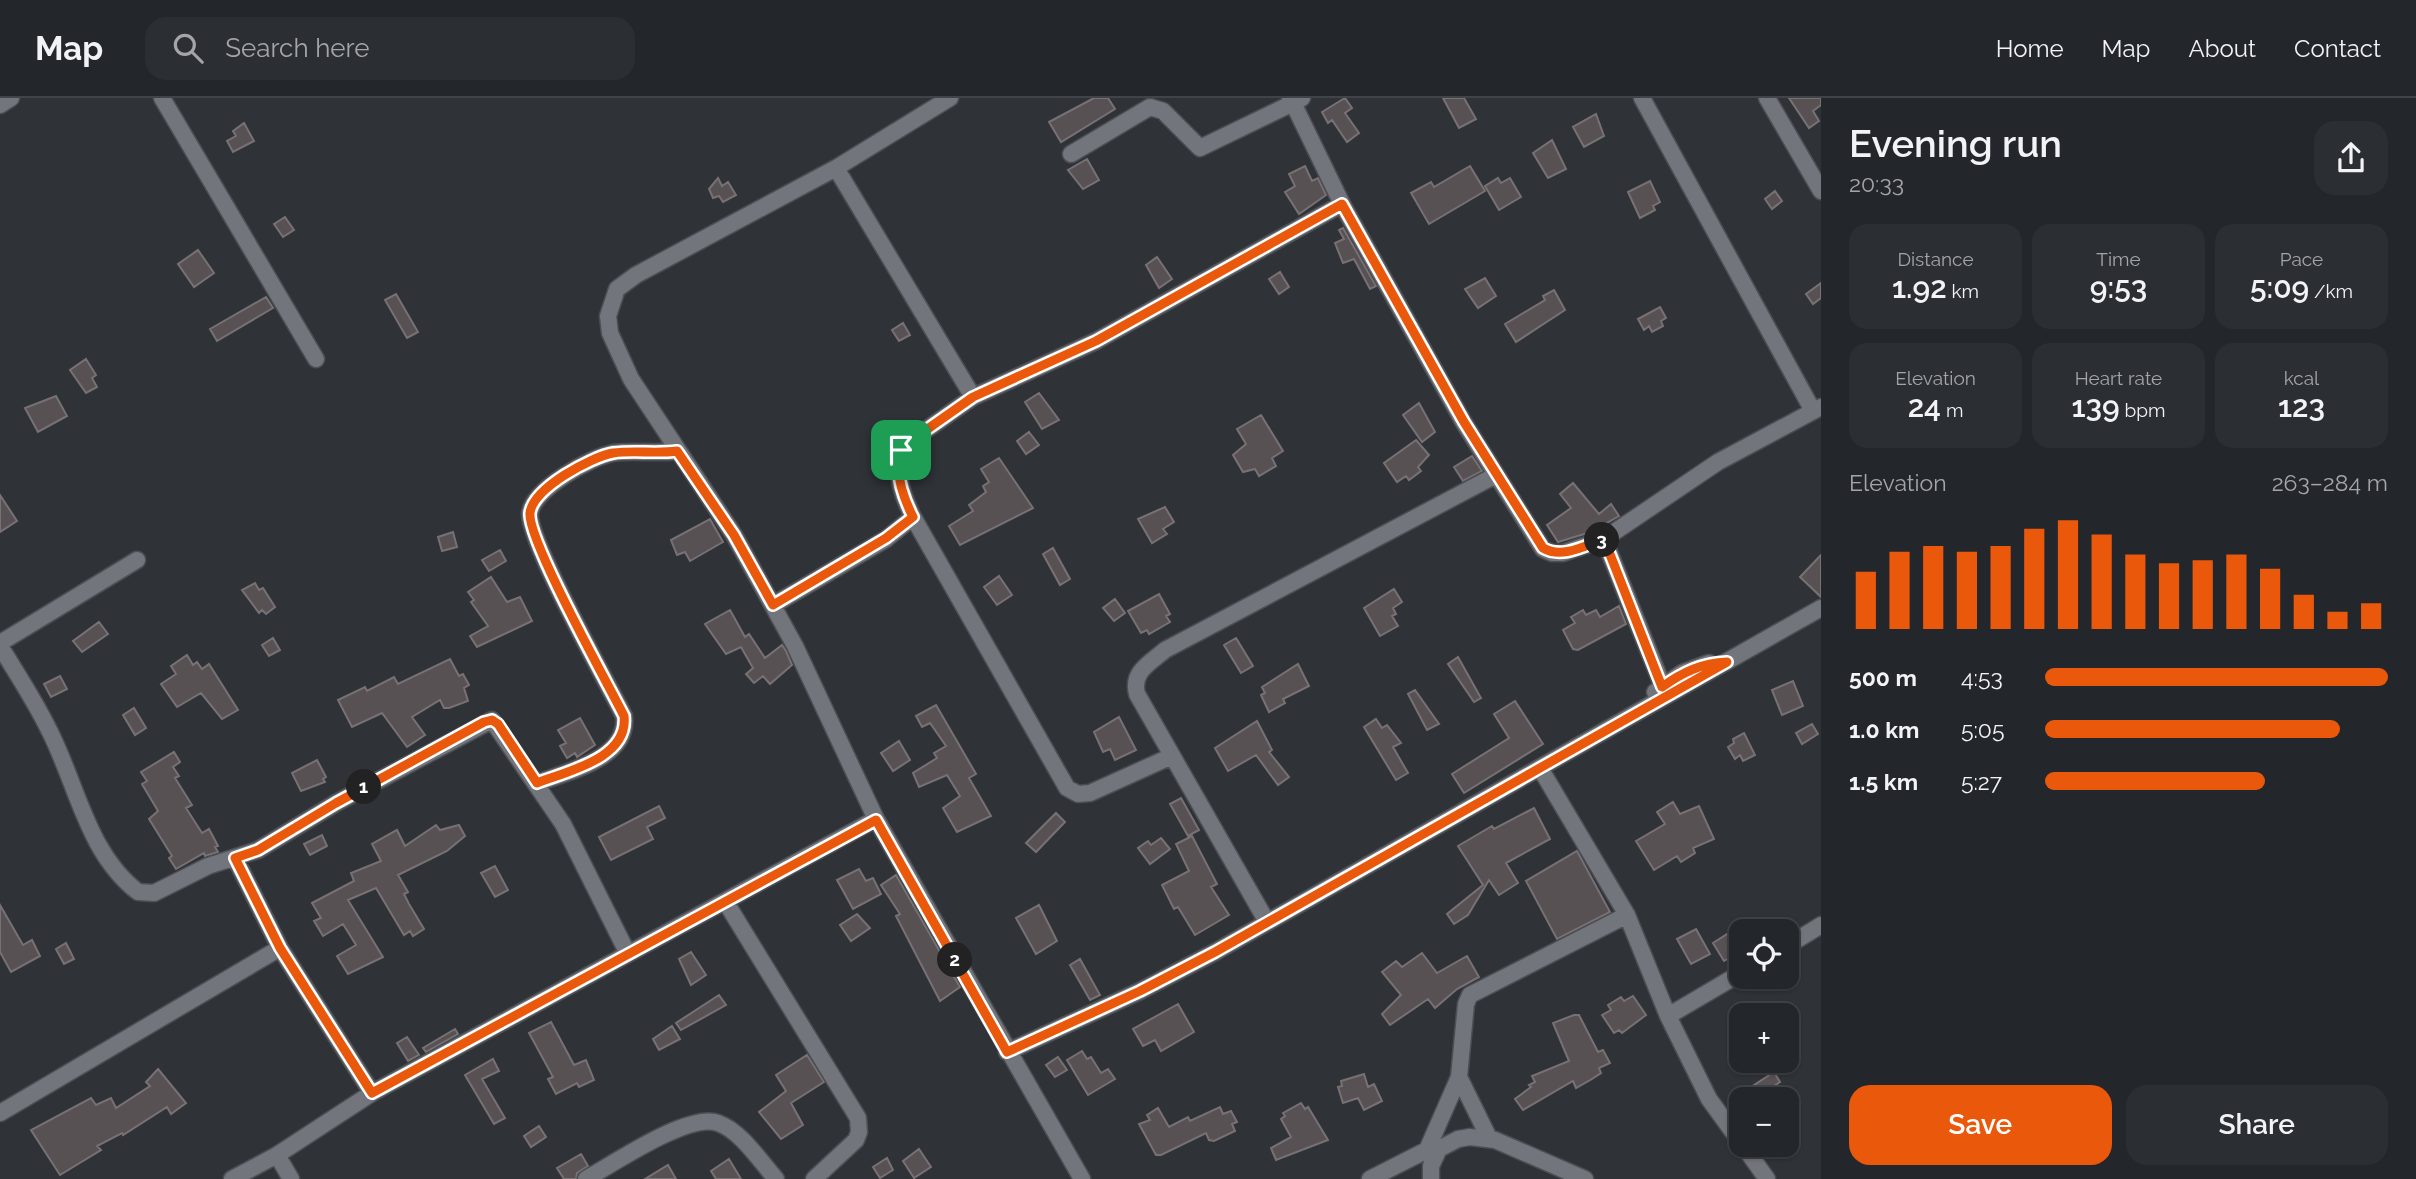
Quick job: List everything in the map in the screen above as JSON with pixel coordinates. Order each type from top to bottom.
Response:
[{"type":"street","points":[[0,105],[11,98]]},
{"type":"street","points":[[162,98],[316,359]]},
{"type":"street","points":[[950,98],[836,169],[636,275],[617,289],[608,316],[610,333],[631,379],[722,515],[773,605],[876,820],[1082,1179]]},
{"type":"street","points":[[1071,154],[1148,102],[1163,111],[1200,148],[1295,100],[1342,204],[1496,475],[1543,548],[1552,553],[1563,553],[1604,539],[1718,462],[1817,409],[1642,98]]},
{"type":"street","points":[[1767,98],[1821,191]]},
{"type":"street","points":[[836,169],[973,397]]},
{"type":"street","points":[[1172,756],[1090,793],[1078,794],[1067,788],[913,517],[900,485],[901,450],[973,397],[1096,341],[1342,204]]},
{"type":"street","points":[[537,783],[611,750],[622,739],[625,729],[624,716],[548,568],[531,523],[530,512],[534,503],[561,477],[587,462],[614,453],[655,454],[677,451]]},
{"type":"street","points":[[1268,922],[1137,694],[1134,684],[1137,674],[1165,650],[1496,475]]},
{"type":"street","points":[[773,605],[886,538],[913,517]]},
{"type":"street","points":[[1604,539],[1662,687]]},
{"type":"street","points":[[137,560],[0,645],[50,731],[76,800],[109,863],[126,883],[138,892],[154,893],[208,866],[258,850],[336,803],[492,720],[563,824],[628,954]]},
{"type":"street","points":[[1007,1052],[1140,991],[1268,922],[1821,608]]},
{"type":"street","points":[[1631,716],[1662,687],[1682,673],[1709,663],[1727,662]]},
{"type":"street","points":[[1540,768],[1627,915],[1668,1016],[1709,1099],[1729,1126]]},
{"type":"street","points":[[232,1179],[277,1155],[372,1093],[876,820]]},
{"type":"street","points":[[235,858],[280,948],[372,1093]]},
{"type":"street","points":[[725,901],[858,1118],[856,1140],[814,1179]]},
{"type":"street","points":[[1431,1179],[1433,1150],[1459,1077],[1466,1004],[1470,995],[1627,915]]},
{"type":"street","points":[[1799,939],[1821,925]]},
{"type":"street","points":[[0,1113],[280,948]]},
{"type":"street","points":[[1668,1016],[1729,980]]},
{"type":"street","points":[[1459,1077],[1489,1138]]},
{"type":"street","points":[[586,1179],[661,1137],[702,1120],[718,1123],[733,1131],[776,1179]]},
{"type":"street","points":[[1370,1179],[1458,1139],[1489,1138],[1585,1179]]},
{"type":"street","points":[[277,1155],[290,1179]]},
{"type":"street","points":[[1751,1157],[1767,1179]]},
{"type":"building","points":[[1094,98],[1108,98],[1115,109],[1061,142],[1049,122]]},
{"type":"building","points":[[1345,98],[1352,108],[1345,113],[1359,133],[1347,142],[1332,120],[1328,123],[1322,112]]},
{"type":"building","points":[[1443,98],[1464,98],[1476,119],[1459,128]]},
{"type":"building","points":[[1789,98],[1821,98],[1821,105],[1813,111],[1819,121],[1809,128]]},
{"type":"building","points":[[1596,114],[1604,136],[1584,147],[1573,127]]},
{"type":"building","points":[[244,123],[254,141],[233,152],[227,141],[236,136],[233,131]]},
{"type":"building","points":[[1552,140],[1566,169],[1548,178],[1533,153]]},
{"type":"building","points":[[1087,159],[1099,180],[1083,189],[1068,170]]},
{"type":"building","points":[[1305,166],[1312,181],[1318,178],[1326,195],[1299,214],[1285,192],[1295,186],[1289,174]]},
{"type":"building","points":[[1470,166],[1485,191],[1429,224],[1411,193],[1431,182],[1434,187]]},
{"type":"building","points":[[718,178],[722,186],[728,182],[736,195],[723,202],[719,196],[713,198],[709,189]]},
{"type":"building","points":[[1498,178],[1501,183],[1510,178],[1521,197],[1499,210],[1485,186]]},
{"type":"building","points":[[1650,181],[1660,202],[1653,206],[1655,210],[1640,218],[1628,192]]},
{"type":"building","points":[[1775,191],[1782,201],[1772,209],[1765,199]]},
{"type":"building","points":[[285,217],[294,230],[283,237],[274,224]]},
{"type":"building","points":[[1343,228],[1376,286],[1370,289],[1354,259],[1343,263],[1335,243],[1344,239],[1339,230]]},
{"type":"building","points":[[198,250],[214,273],[194,287],[178,264]]},
{"type":"building","points":[[1157,257],[1172,279],[1159,288],[1146,265]]},
{"type":"building","points":[[1280,272],[1289,287],[1279,294],[1269,279]]},
{"type":"building","points":[[1485,278],[1496,296],[1478,308],[1465,289]]},
{"type":"building","points":[[1821,283],[1821,298],[1813,304],[1806,294]]},
{"type":"building","points":[[1554,290],[1565,310],[1516,342],[1505,324],[1545,300],[1543,296]]},
{"type":"building","points":[[396,294],[418,332],[407,338],[385,300]]},
{"type":"building","points":[[266,297],[273,308],[217,341],[210,329]]},
{"type":"building","points":[[1660,307],[1666,318],[1661,321],[1663,326],[1652,332],[1649,326],[1644,330],[1638,319]]},
{"type":"building","points":[[903,323],[910,335],[899,341],[892,330]]},
{"type":"building","points":[[86,359],[96,375],[92,378],[97,387],[86,393],[70,370]]},
{"type":"building","points":[[1039,393],[1059,420],[1042,429],[1025,402]]},
{"type":"building","points":[[56,396],[67,416],[38,432],[25,408]]},
{"type":"building","points":[[1419,403],[1435,432],[1422,442],[1403,415]]},
{"type":"building","points":[[1261,415],[1283,451],[1272,458],[1276,466],[1259,476],[1255,469],[1243,472],[1233,455],[1246,444],[1237,429]]},
{"type":"building","points":[[1029,432],[1039,445],[1026,454],[1017,441]]},
{"type":"building","points":[[1416,440],[1429,455],[1418,467],[1421,471],[1409,480],[1406,476],[1397,482],[1384,463]]},
{"type":"building","points":[[1472,456],[1482,471],[1463,481],[1454,467]]},
{"type":"building","points":[[999,458],[1033,508],[960,545],[949,526],[973,511],[969,505],[986,492],[983,486],[989,482],[981,469]]},
{"type":"building","points":[[1573,483],[1599,514],[1611,504],[1619,516],[1591,532],[1558,542],[1547,525],[1571,508],[1560,494]]},
{"type":"building","points":[[0,495],[17,521],[0,532]]},
{"type":"building","points":[[1165,507],[1174,522],[1163,529],[1167,534],[1152,543],[1138,519]]},
{"type":"building","points":[[710,519],[723,542],[690,561],[685,552],[677,555],[671,540]]},
{"type":"building","points":[[453,532],[457,547],[442,551],[438,537]]},
{"type":"building","points":[[1053,548],[1070,579],[1060,585],[1043,554]]},
{"type":"building","points":[[500,550],[506,561],[489,571],[482,560]]},
{"type":"building","points":[[1821,555],[1821,597],[1800,577]]},
{"type":"building","points":[[999,576],[1012,595],[997,605],[984,587]]},
{"type":"building","points":[[491,577],[507,602],[520,597],[532,621],[477,647],[470,636],[488,626],[471,602],[474,600],[468,592]]},
{"type":"building","points":[[255,583],[259,590],[263,588],[275,607],[266,614],[262,610],[259,613],[242,590]]},
{"type":"building","points":[[1394,589],[1402,602],[1393,608],[1396,614],[1392,616],[1398,626],[1380,636],[1364,608]]},
{"type":"building","points":[[1159,594],[1170,614],[1166,616],[1170,622],[1149,634],[1147,630],[1141,633],[1128,611]]},
{"type":"building","points":[[1115,599],[1125,613],[1114,621],[1103,608]]},
{"type":"building","points":[[1619,606],[1626,624],[1578,650],[1573,649],[1563,630],[1575,623],[1571,617],[1583,610],[1586,615],[1596,610],[1600,617]]},
{"type":"building","points":[[730,610],[745,637],[749,634],[765,658],[782,645],[786,651],[792,665],[770,684],[763,676],[754,683],[746,674],[753,668],[741,647],[726,654],[705,624]]},
{"type":"building","points":[[99,622],[108,634],[82,652],[73,641]]},
{"type":"building","points":[[273,638],[280,650],[269,656],[262,645]]},
{"type":"building","points":[[1236,638],[1253,666],[1241,673],[1224,645]]},
{"type":"building","points":[[187,655],[193,665],[197,662],[202,669],[209,664],[238,710],[222,719],[201,693],[177,707],[161,684],[176,674],[171,666]]},
{"type":"building","points":[[1458,657],[1481,698],[1474,702],[1448,664]]},
{"type":"building","points":[[450,659],[459,676],[463,674],[469,685],[464,688],[468,701],[444,708],[440,700],[412,717],[425,735],[407,747],[382,713],[352,727],[338,700],[365,687],[367,691],[394,677],[398,684]]},
{"type":"building","points":[[1298,664],[1309,686],[1283,699],[1285,703],[1269,712],[1261,695],[1265,693],[1262,687]]},
{"type":"building","points":[[60,676],[67,689],[51,697],[44,684]]},
{"type":"building","points":[[1793,681],[1803,706],[1782,715],[1772,690]]},
{"type":"building","points":[[1415,690],[1439,724],[1427,730],[1408,694]]},
{"type":"building","points":[[1515,701],[1543,744],[1464,793],[1452,774],[1509,738],[1494,714]]},
{"type":"building","points":[[936,705],[976,774],[969,778],[991,816],[957,832],[943,808],[960,796],[947,775],[919,787],[913,773],[937,758],[934,753],[946,746],[930,723],[922,727],[916,716]]},
{"type":"building","points":[[134,708],[146,728],[135,735],[123,715]]},
{"type":"building","points":[[1119,717],[1136,750],[1115,760],[1110,749],[1103,752],[1094,732]]},
{"type":"building","points":[[580,718],[595,745],[577,757],[575,753],[567,758],[560,746],[566,743],[558,730]]},
{"type":"building","points":[[1376,719],[1382,728],[1387,725],[1401,743],[1393,747],[1408,773],[1396,780],[1364,727]]},
{"type":"building","points":[[1257,721],[1272,750],[1269,752],[1289,777],[1278,785],[1256,755],[1228,771],[1215,748]]},
{"type":"building","points":[[1812,724],[1818,734],[1802,744],[1796,733]]},
{"type":"building","points":[[1744,733],[1755,755],[1743,761],[1740,755],[1735,759],[1728,747],[1734,743],[1733,739]]},
{"type":"building","points":[[899,741],[910,760],[893,771],[881,753]]},
{"type":"building","points":[[174,752],[180,762],[173,767],[179,776],[175,778],[192,805],[186,808],[202,833],[209,829],[218,846],[215,847],[218,852],[205,856],[204,853],[176,869],[169,858],[172,856],[149,819],[158,811],[142,784],[147,781],[141,772]]},
{"type":"building","points":[[317,760],[326,777],[323,779],[325,782],[301,791],[292,773]]},
{"type":"building","points":[[1181,798],[1199,830],[1188,836],[1170,804]]},
{"type":"building","points":[[1673,802],[1680,814],[1699,806],[1714,839],[1693,848],[1695,853],[1681,862],[1677,856],[1654,870],[1636,841],[1665,824],[1657,812]]},
{"type":"building","points":[[659,806],[665,818],[647,827],[653,839],[611,860],[599,837]]},
{"type":"building","points":[[1534,808],[1550,839],[1506,863],[1518,883],[1499,895],[1489,880],[1468,915],[1454,924],[1447,914],[1483,885],[1458,846],[1492,826],[1494,829]]},
{"type":"building","points":[[1056,813],[1065,822],[1036,852],[1026,843]]},
{"type":"building","points":[[436,825],[440,830],[459,825],[465,836],[447,851],[398,875],[408,892],[404,894],[424,929],[413,936],[410,931],[404,935],[376,888],[348,900],[383,957],[348,974],[337,956],[356,945],[343,924],[323,936],[314,921],[321,918],[312,903],[354,881],[351,873],[381,861],[372,844],[397,830],[405,846]]},
{"type":"building","points":[[322,835],[327,846],[310,855],[304,844]]},
{"type":"building","points":[[1192,836],[1217,884],[1211,887],[1229,915],[1195,935],[1178,907],[1174,909],[1162,885],[1189,871],[1176,844]]},
{"type":"building","points":[[1161,838],[1170,849],[1150,864],[1138,848],[1148,841],[1151,845]]},
{"type":"building","points":[[1577,851],[1610,912],[1557,939],[1526,881]]},
{"type":"building","points":[[495,866],[508,890],[495,897],[481,873]]},
{"type":"building","points":[[859,869],[866,881],[873,878],[881,894],[853,909],[837,880]]},
{"type":"building","points":[[896,875],[960,987],[940,1001],[896,916],[900,914],[881,885]]},
{"type":"building","points":[[0,905],[23,945],[32,940],[40,956],[11,972],[0,952]]},
{"type":"building","points":[[1039,905],[1057,941],[1036,954],[1016,918]]},
{"type":"building","points":[[857,914],[870,928],[851,941],[840,925]]},
{"type":"building","points":[[1696,929],[1710,954],[1691,964],[1677,939]]},
{"type":"building","points":[[1729,933],[1729,958],[1724,961],[1713,943]]},
{"type":"building","points":[[66,943],[74,959],[64,964],[56,949]]},
{"type":"building","points":[[691,952],[706,975],[691,985],[679,959]]},
{"type":"building","points":[[1422,953],[1437,973],[1467,956],[1479,977],[1457,989],[1435,1008],[1428,999],[1390,1025],[1382,1014],[1401,995],[1382,972],[1396,961],[1402,967]]},
{"type":"building","points":[[1080,959],[1100,995],[1090,1000],[1070,965]]},
{"type":"building","points":[[719,995],[726,1005],[681,1030],[676,1023]]},
{"type":"building","points":[[1633,996],[1646,1015],[1622,1033],[1619,1030],[1614,1033],[1602,1015],[1611,1010],[1608,1005],[1621,997],[1624,1001]]},
{"type":"building","points":[[1178,1004],[1194,1032],[1161,1051],[1155,1040],[1143,1046],[1133,1029]]},
{"type":"building","points":[[1579,1015],[1598,1052],[1603,1050],[1610,1063],[1599,1068],[1601,1073],[1576,1088],[1573,1081],[1523,1110],[1515,1099],[1535,1082],[1532,1076],[1569,1061],[1553,1023]]},
{"type":"building","points":[[551,1022],[574,1065],[586,1060],[594,1080],[579,1087],[577,1083],[556,1094],[548,1079],[553,1077],[529,1033]]},
{"type":"building","points":[[672,1026],[680,1039],[659,1050],[653,1039]]},
{"type":"building","points":[[455,1029],[458,1034],[426,1052],[423,1048]]},
{"type":"building","points":[[407,1037],[419,1055],[408,1061],[397,1043]]},
{"type":"building","points":[[1082,1051],[1087,1059],[1091,1057],[1101,1073],[1108,1069],[1115,1079],[1088,1095],[1067,1060]]},
{"type":"building","points":[[807,1055],[824,1082],[791,1103],[803,1125],[781,1139],[759,1112],[786,1091],[776,1075]]},
{"type":"building","points":[[1058,1057],[1067,1070],[1055,1077],[1046,1065]]},
{"type":"building","points":[[493,1059],[499,1071],[482,1079],[505,1118],[494,1124],[465,1075]]},
{"type":"building","points":[[158,1069],[186,1103],[171,1114],[167,1107],[123,1135],[122,1133],[97,1146],[101,1150],[60,1175],[31,1130],[91,1098],[96,1105],[111,1098],[116,1108],[150,1086],[146,1082]]},
{"type":"building","points":[[1772,1073],[1780,1082],[1772,1087],[1751,1087]]},
{"type":"building","points":[[1364,1074],[1368,1087],[1374,1084],[1382,1101],[1364,1110],[1358,1098],[1343,1103],[1338,1087],[1342,1086],[1341,1081]]},
{"type":"building","points":[[1301,1103],[1305,1109],[1308,1107],[1328,1140],[1276,1160],[1271,1148],[1291,1137],[1281,1119],[1285,1116],[1283,1113]]},
{"type":"building","points":[[1220,1107],[1223,1114],[1231,1111],[1237,1122],[1232,1124],[1235,1131],[1214,1141],[1209,1140],[1206,1133],[1161,1155],[1156,1155],[1139,1124],[1150,1120],[1147,1115],[1158,1108],[1169,1127],[1188,1117],[1190,1121]]},
{"type":"building","points":[[539,1126],[546,1137],[531,1147],[524,1136]]},
{"type":"building","points":[[919,1149],[931,1167],[914,1178],[903,1161]]},
{"type":"building","points":[[581,1154],[588,1166],[577,1173],[576,1179],[564,1179],[557,1168]]},
{"type":"building","points":[[887,1158],[893,1170],[880,1178],[873,1167]]},
{"type":"building","points":[[729,1159],[741,1179],[716,1179],[711,1171]]},
{"type":"building","points":[[668,1165],[676,1179],[645,1179]]},
{"type":"route","points":[[1342,204],[1464,422],[1543,548],[1552,553],[1563,553],[1604,539],[1662,687],[1682,673],[1709,663],[1727,662],[1215,952],[1140,991],[1007,1052],[876,820],[372,1093],[280,948],[235,858],[258,850],[336,803],[484,722],[492,720],[498,724],[537,783],[583,765],[611,750],[622,739],[625,729],[624,716],[548,568],[531,523],[530,512],[534,503],[561,477],[587,462],[614,453],[655,454],[677,451],[734,535],[773,605],[886,538],[913,517],[900,485],[901,450],[973,397],[1096,341],[1342,204]]}]
